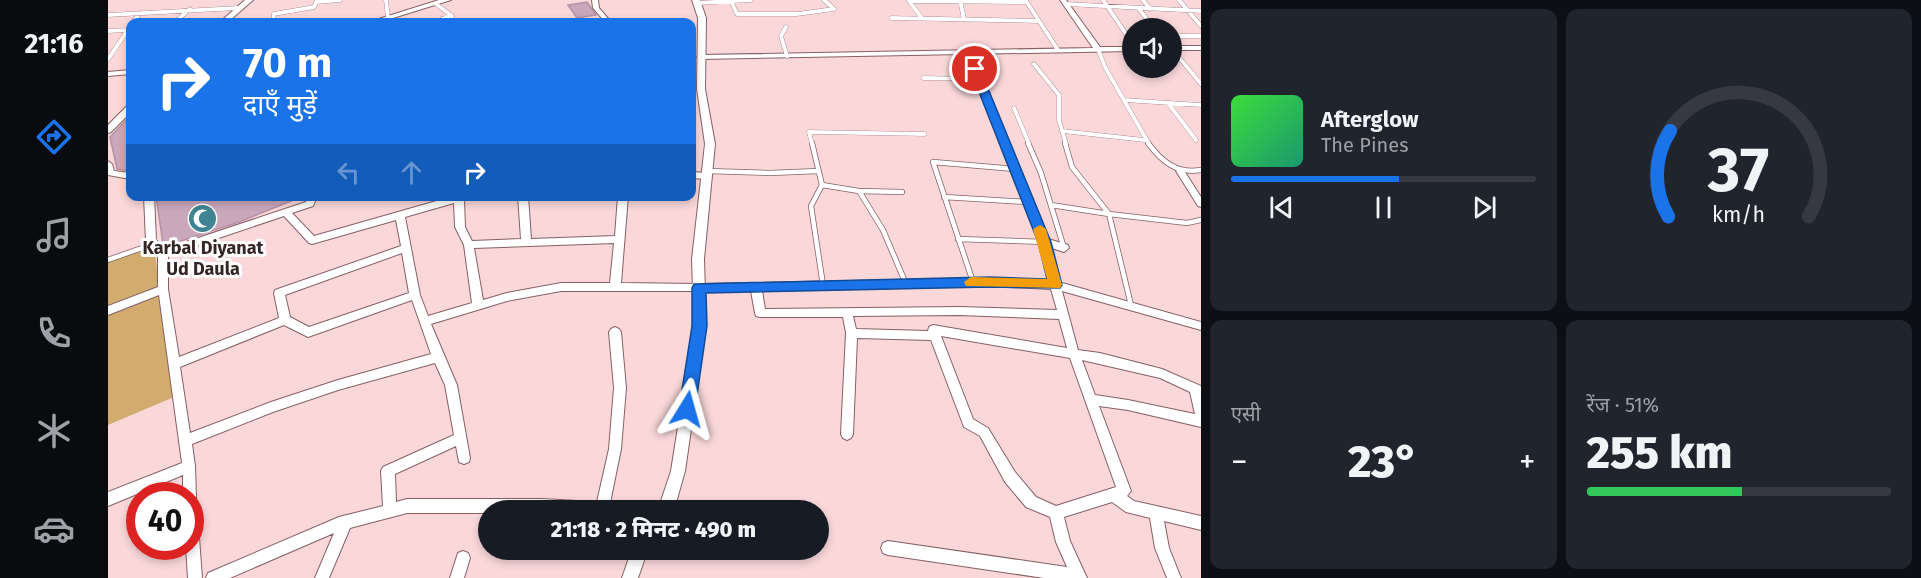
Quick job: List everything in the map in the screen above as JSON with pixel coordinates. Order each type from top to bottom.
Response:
[{"type":"street","points":[[228,18],[249,0]]},
{"type":"street","points":[[394,18],[447,0]]},
{"type":"street","points":[[595,0],[596,8],[605,18]]},
{"type":"street","points":[[669,500],[678,471],[700,326],[698,258],[710,144],[697,74],[701,57],[702,18],[697,1]]},
{"type":"street","points":[[1065,2],[1098,49]]},
{"type":"street","points":[[1182,49],[1201,48]]},
{"type":"street","points":[[701,57],[1122,49]]},
{"type":"street","points":[[109,75],[126,73]]},
{"type":"street","points":[[108,130],[126,112]]},
{"type":"street","points":[[108,164],[110,173],[126,175]]},
{"type":"street","points":[[1180,171],[1201,204]]},
{"type":"street","points":[[696,174],[707,173]]},
{"type":"street","points":[[149,201],[153,244],[163,252]]},
{"type":"street","points":[[163,252],[285,213],[310,204],[311,201]]},
{"type":"street","points":[[285,213],[312,240],[400,216],[441,201]]},
{"type":"street","points":[[463,201],[460,227],[469,245],[478,305]]},
{"type":"street","points":[[523,201],[526,242]]},
{"type":"street","points":[[615,288],[623,201]]},
{"type":"street","points":[[400,216],[416,295],[438,357],[451,385],[464,458]]},
{"type":"street","points":[[469,245],[619,239]]},
{"type":"street","points":[[1045,242],[1064,248]]},
{"type":"street","points":[[285,320],[279,293],[406,248]]},
{"type":"street","points":[[163,252],[163,289],[190,482]]},
{"type":"street","points":[[425,321],[507,297],[561,287],[699,288],[973,282],[1055,285],[1201,326]]},
{"type":"street","points":[[1055,285],[1074,354],[1124,491],[1056,513],[1031,502],[1010,477],[984,432],[968,423],[933,330],[1074,354],[1162,374],[1198,391],[1201,414]]},
{"type":"street","points":[[756,287],[760,313],[960,310],[1064,315]]},
{"type":"street","points":[[108,311],[163,289]]},
{"type":"street","points":[[174,364],[285,320],[308,332],[416,295]]},
{"type":"street","points":[[846,434],[852,333],[847,312]]},
{"type":"street","points":[[607,500],[615,449],[620,388],[615,332]]},
{"type":"street","points":[[852,333],[935,336]]},
{"type":"street","points":[[185,441],[271,407],[338,384],[438,357]]},
{"type":"street","points":[[1091,400],[1128,405],[1201,421]]},
{"type":"street","points":[[390,510],[388,471],[460,438]]},
{"type":"street","points":[[108,499],[189,466]]},
{"type":"street","points":[[1112,494],[1131,507],[1201,523]]},
{"type":"street","points":[[213,578],[346,522],[390,510],[407,506],[478,507]]},
{"type":"street","points":[[1056,513],[1063,542],[1080,577]]},
{"type":"street","points":[[1156,513],[1162,548],[1174,578]]},
{"type":"street","points":[[322,578],[346,522]]},
{"type":"street","points":[[888,548],[1080,577]]},
{"type":"street","points":[[457,578],[463,558]]},
{"type":"street","points":[[194,560],[195,578]]},
{"type":"street","points":[[630,578],[636,560]]},
{"type":"lane","points":[[274,18],[274,14],[314,8],[317,1],[340,0]]},
{"type":"lane","points":[[386,0],[388,18]]},
{"type":"lane","points":[[697,1],[751,0]]},
{"type":"lane","points":[[731,1],[737,14],[761,15],[820,12],[834,9],[824,0]]},
{"type":"lane","points":[[1103,0],[1122,28]]},
{"type":"lane","points":[[1143,0],[1150,9]]},
{"type":"lane","points":[[1179,0],[1201,26]]},
{"type":"lane","points":[[960,1],[964,19]]},
{"type":"lane","points":[[922,18],[909,2],[1026,1],[1058,50]]},
{"type":"lane","points":[[1065,2],[1108,8],[1201,11]]},
{"type":"lane","points":[[436,4],[452,16],[447,18]]},
{"type":"lane","points":[[108,15],[238,8]]},
{"type":"lane","points":[[180,18],[190,9]]},
{"type":"lane","points":[[1139,9],[1146,18]]},
{"type":"lane","points":[[136,18],[140,13]]},
{"type":"lane","points":[[891,18],[1037,21]]},
{"type":"lane","points":[[786,27],[781,36],[787,56]]},
{"type":"lane","points":[[108,31],[126,28]]},
{"type":"lane","points":[[108,59],[126,33]]},
{"type":"lane","points":[[1182,36],[1201,36]]},
{"type":"lane","points":[[108,49],[116,49]]},
{"type":"lane","points":[[1098,49],[1105,67],[1139,126],[1144,140],[1152,150],[1180,171],[1201,171]]},
{"type":"lane","points":[[962,52],[975,69],[1045,242],[1055,285]]},
{"type":"lane","points":[[1182,61],[1201,84]]},
{"type":"lane","points":[[1034,64],[1059,95],[1059,120],[1072,167],[1109,214],[1131,305]]},
{"type":"lane","points":[[923,78],[979,79]]},
{"type":"lane","points":[[1124,100],[1201,105]]},
{"type":"lane","points":[[1168,103],[1196,140]]},
{"type":"lane","points":[[1014,108],[1041,173],[1064,248]]},
{"type":"lane","points":[[1062,131],[1144,140]]},
{"type":"lane","points":[[823,285],[811,206],[822,186],[809,132],[926,134]]},
{"type":"lane","points":[[973,282],[933,162],[1015,169]]},
{"type":"lane","points":[[707,173],[818,171]]},
{"type":"lane","points":[[822,186],[859,191],[902,192]]},
{"type":"lane","points":[[859,191],[883,230],[906,284]]},
{"type":"lane","points":[[944,197],[1028,202]]},
{"type":"lane","points":[[1051,205],[1187,223],[1201,220]]},
{"type":"lane","points":[[958,239],[1045,242]]},
{"type":"lane","points":[[108,261],[153,244]]},
{"type":"shaded area","points":[[154,246],[174,397],[108,425],[108,262]]},
{"type":"building","points":[[587,2],[596,15],[577,18],[568,5]]},
{"type":"building","points":[[126,120],[126,170],[117,169],[110,137]]},
{"type":"building","name":"Karbal Diyanat Ud Daula","points":[[157,201],[291,201],[239,222],[166,246],[163,244]]},
{"type":"slow traffic","points":[[971,282],[1055,285],[1040,229]]},
{"type":"place","name":"Karbal Diyanat Ud Daula","points":[[203,219]]},
{"type":"route","points":[[687,409],[700,326],[699,288],[989,282],[1055,285],[1045,242],[975,69]]}]
